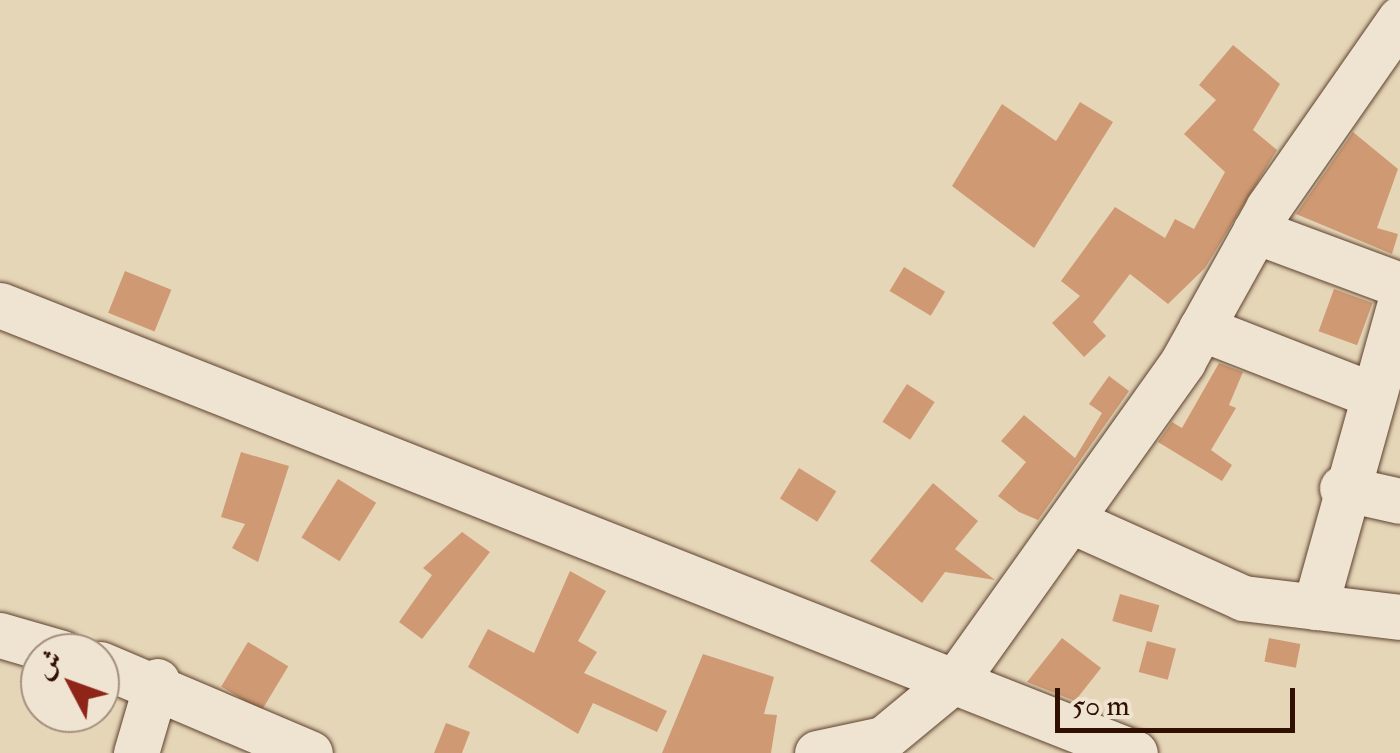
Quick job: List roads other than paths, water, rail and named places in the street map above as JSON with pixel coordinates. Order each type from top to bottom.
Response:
[{"type":"street","points":[[817,753],[882,739],[958,677],[1074,522],[1201,328],[1255,231],[1400,19]]},
{"type":"street","points":[[1255,231],[1400,285]]},
{"type":"street","points":[[1315,607],[1342,488],[1400,304]]},
{"type":"street","points":[[0,305],[958,677],[1136,753]]},
{"type":"street","points":[[1201,328],[1370,394]]},
{"type":"street","points":[[1342,488],[1400,500]]},
{"type":"street","points":[[1074,522],[1243,598],[1400,617]]},
{"type":"street","points":[[120,670],[157,681],[310,753]]},
{"type":"street","points":[[136,753],[157,681]]}]
